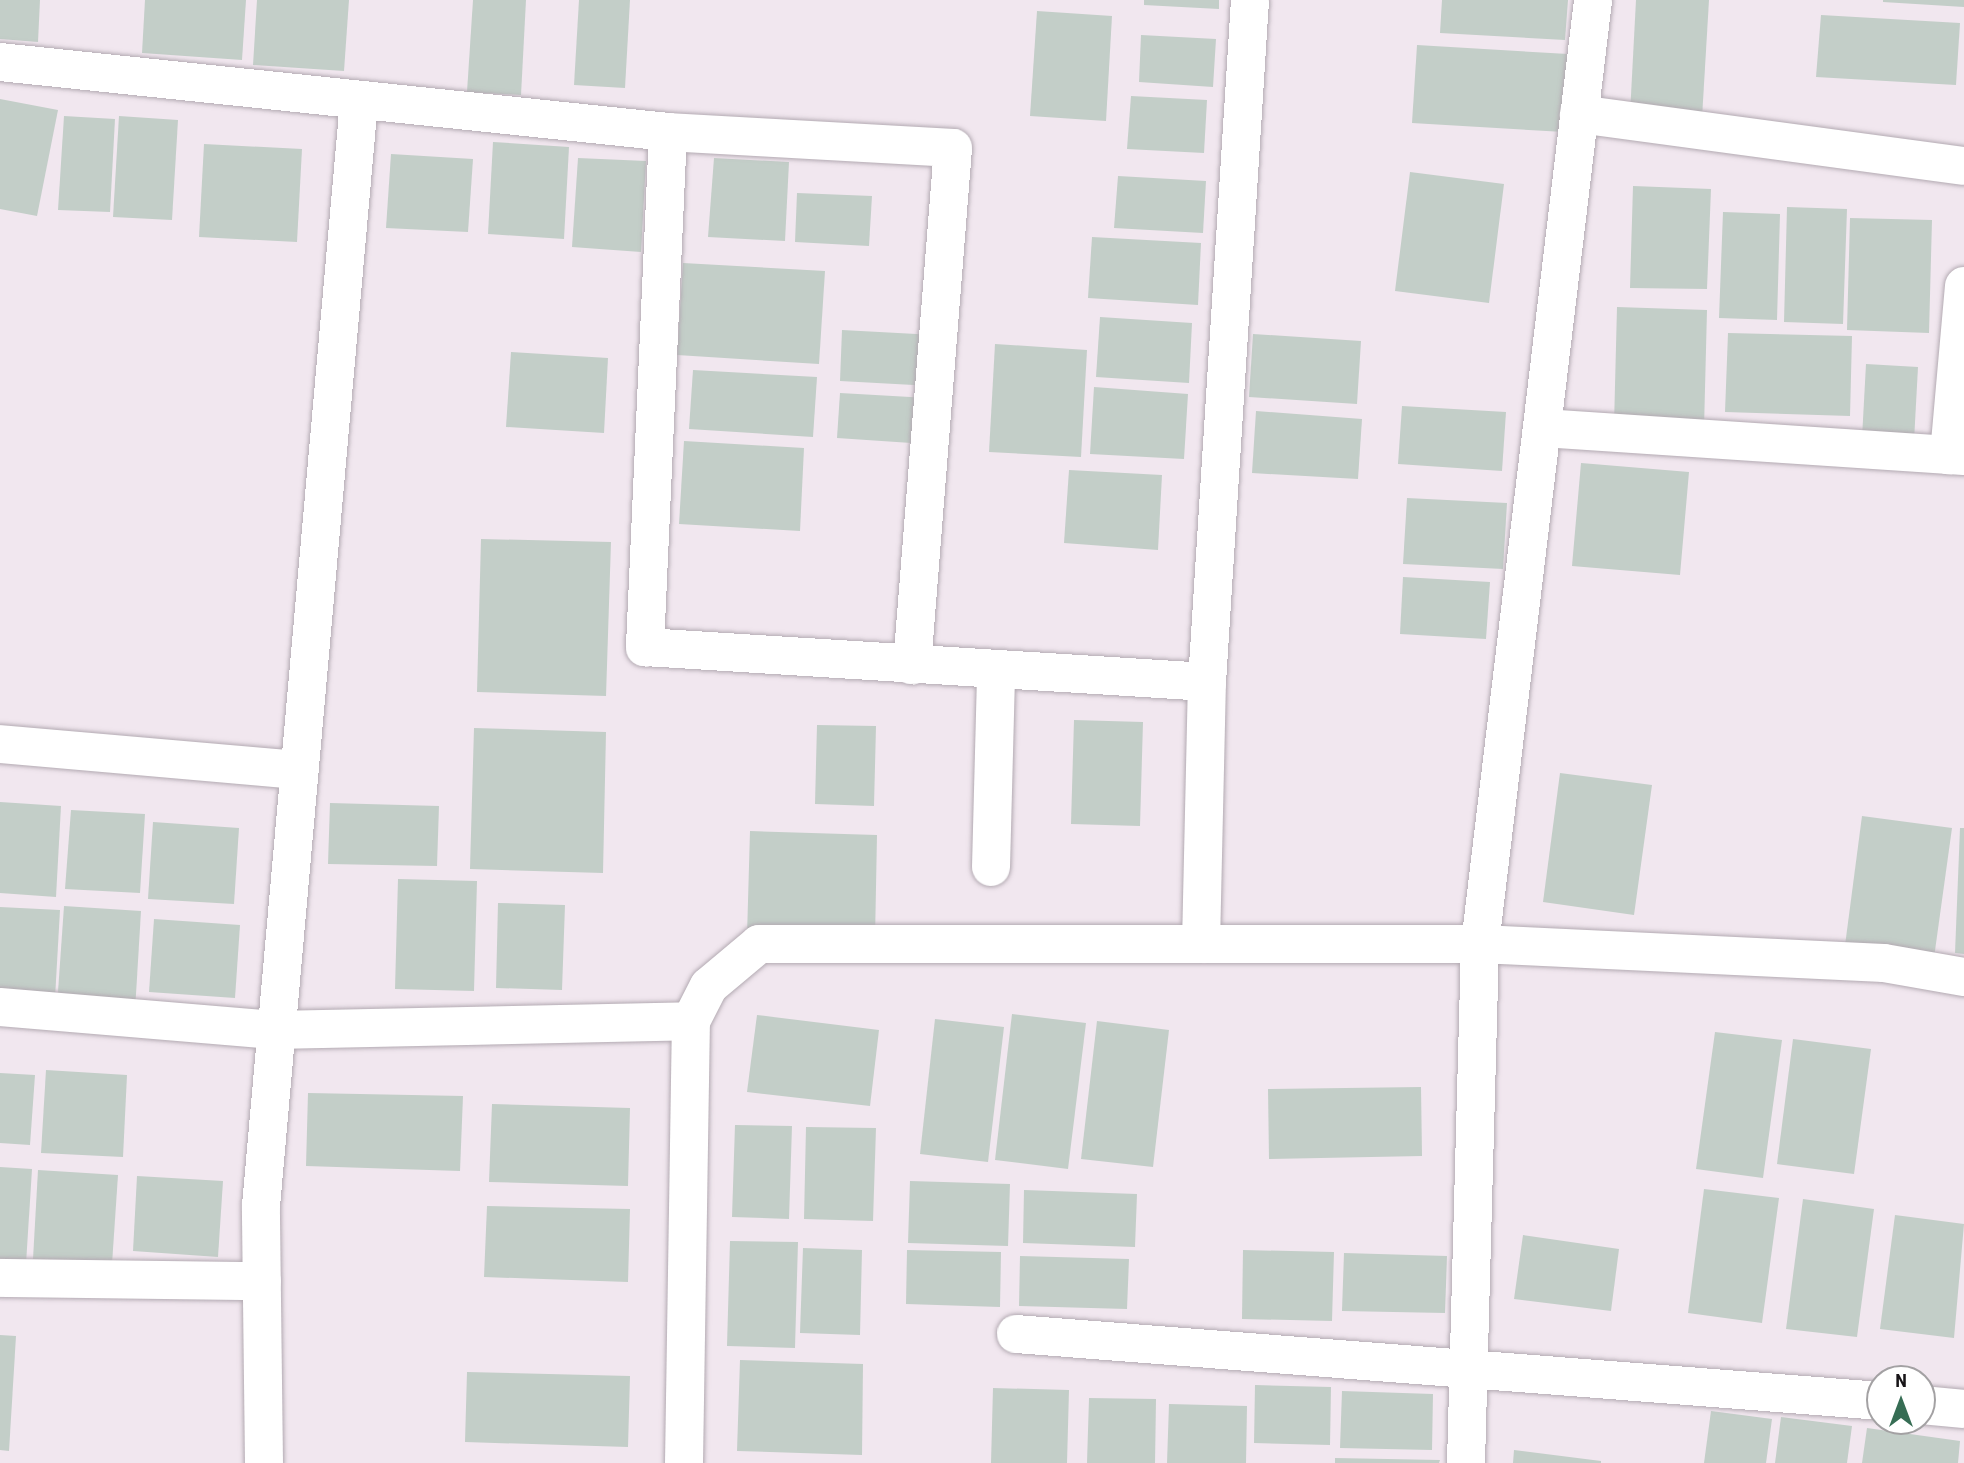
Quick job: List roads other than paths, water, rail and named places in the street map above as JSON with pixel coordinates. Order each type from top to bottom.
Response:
[{"type":"street","points":[[1201,944],[1207,682],[1250,0]]},
{"type":"street","points":[[1466,1463],[1480,944],[1593,0]]},
{"type":"street","points":[[0,62],[668,132],[953,148],[912,664]]},
{"type":"street","points":[[264,1463],[261,1281],[274,1030],[359,101]]},
{"type":"street","points":[[1579,114],[1964,166]]},
{"type":"street","points":[[668,132],[645,648],[1207,682]]},
{"type":"street","points":[[1542,428],[1956,456],[1964,286]]},
{"type":"street","points":[[991,867],[996,670]]},
{"type":"street","points":[[0,744],[299,770]]},
{"type":"street","points":[[684,1463],[691,1021],[709,986],[759,944],[1480,944],[1884,963],[1964,977]]},
{"type":"street","points":[[0,1007],[274,1030],[691,1021]]},
{"type":"street","points":[[0,1278],[261,1281]]},
{"type":"street","points":[[1016,1334],[1468,1364],[1866,1400]]},
{"type":"street","points":[[1936,1406],[1964,1409]]}]
